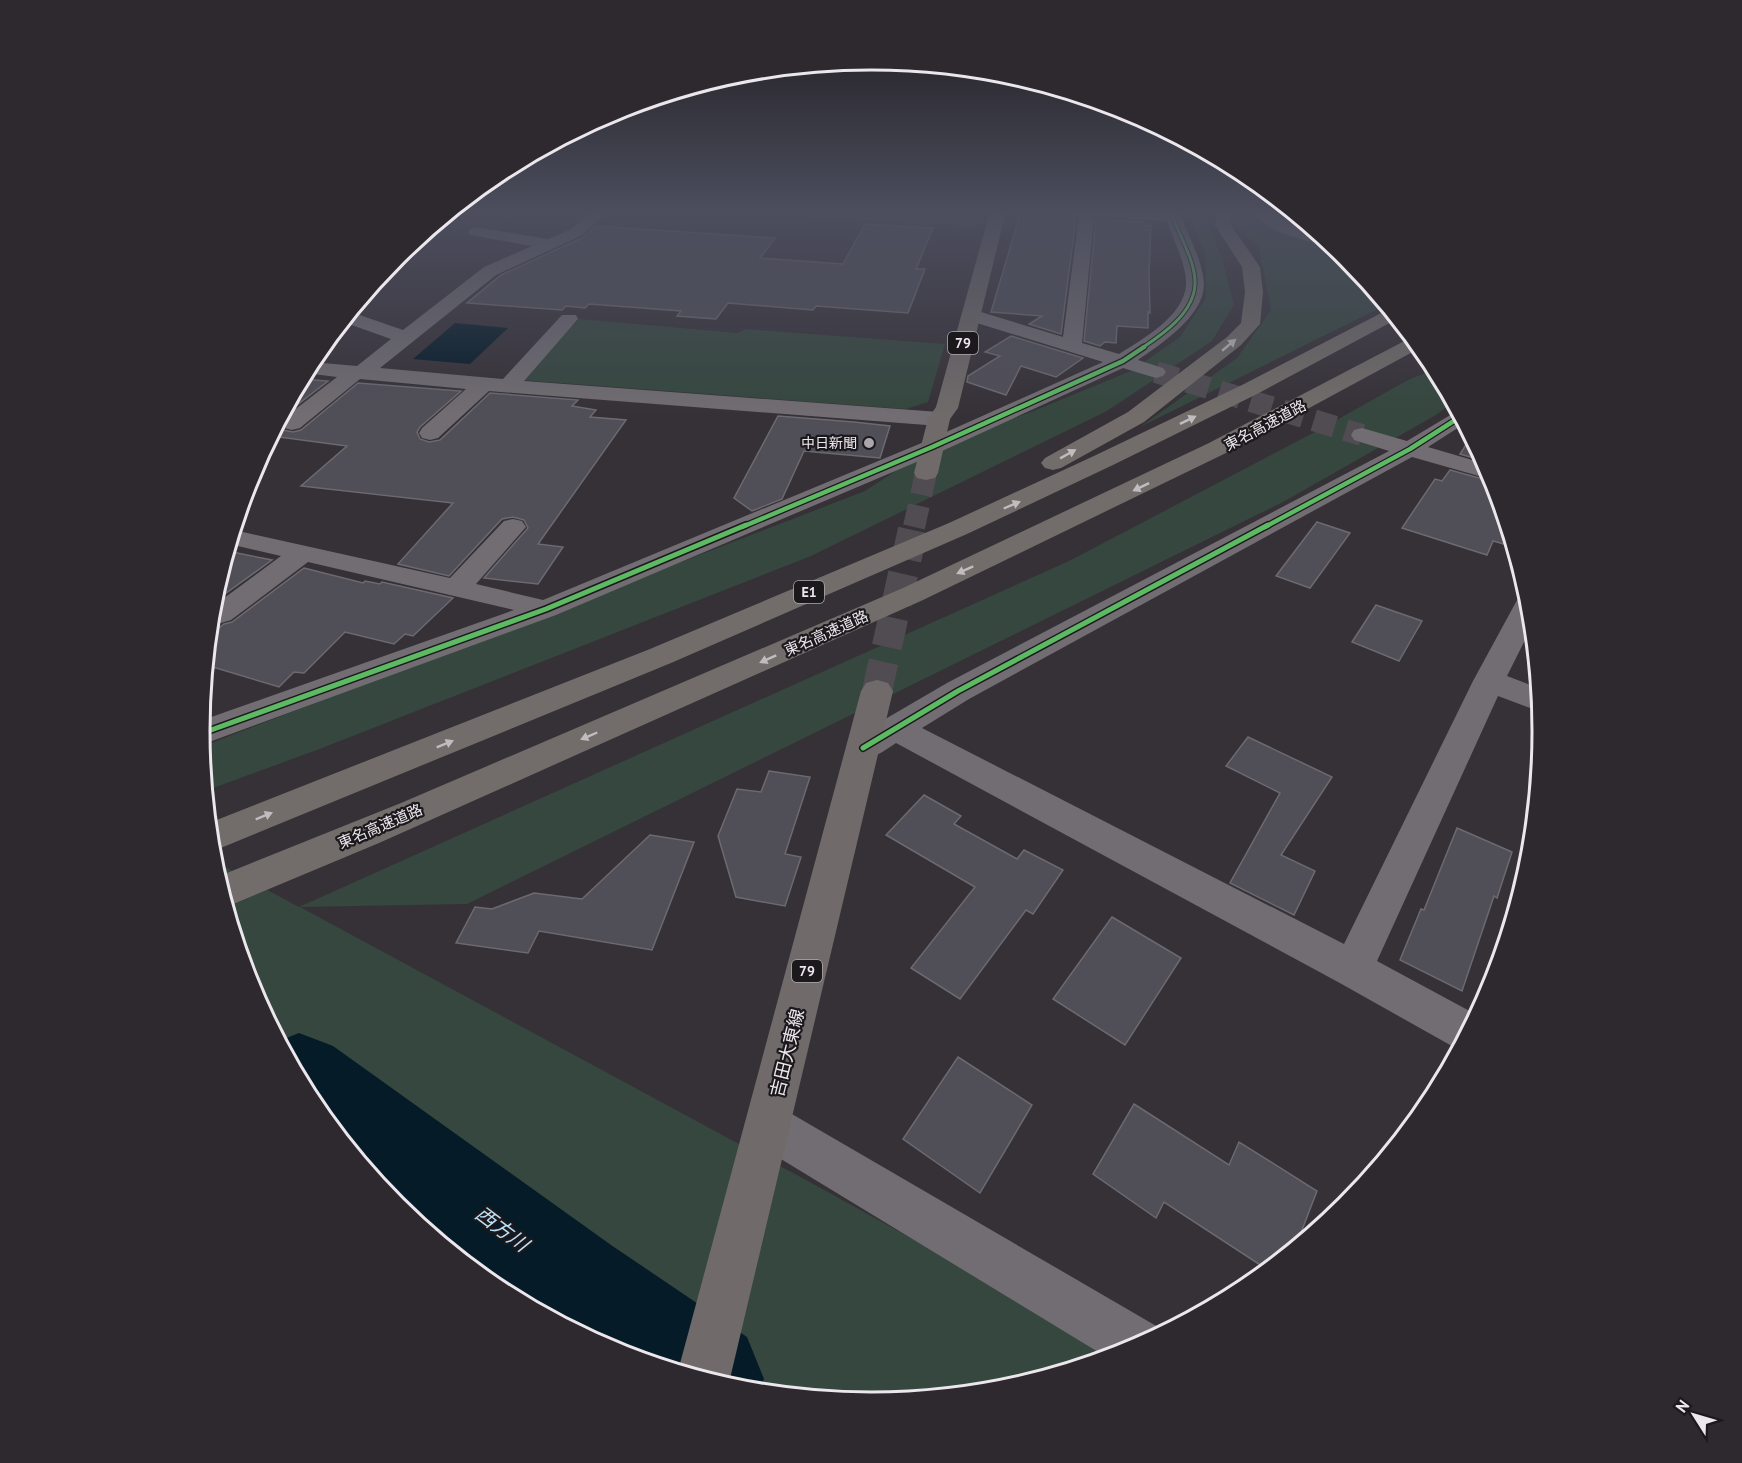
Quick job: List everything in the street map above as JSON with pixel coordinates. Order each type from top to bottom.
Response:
[{"type":"highway","points":[[581,690],[1037,471],[1136,417],[1234,341],[1250,324],[1254,292],[1252,279]]},
{"type":"highway","name":"E1","points":[[219,834],[581,690],[1032,496],[1282,374],[1386,318]]},
{"type":"highway","name":"東名高速道路","points":[[230,889],[723,679],[1004,553],[1194,462],[1408,346]]},
{"type":"highway","points":[[1321,395],[1418,359]]},
{"type":"main road","name":"79","points":[[926,473],[939,418],[947,408],[980,279]]},
{"type":"main road","name":"吉田大東線","points":[[706,1371],[749,1193],[879,738],[877,691]]},
{"type":"street","points":[[292,423],[406,338],[480,279]]},
{"type":"street","points":[[1072,346],[1079,279]]},
{"type":"street","points":[[210,730],[546,609],[932,447],[1123,361],[1166,332],[1187,307],[1195,285],[1194,279]]},
{"type":"street","points":[[971,315],[1156,372]]},
{"type":"street","points":[[508,386],[569,319]]},
{"type":"street","points":[[355,320],[406,338]]},
{"type":"street","points":[[318,369],[508,386],[939,418]]},
{"type":"street","points":[[430,433],[484,384]]},
{"type":"street","points":[[879,738],[969,685],[1410,449],[1454,421]]},
{"type":"street","points":[[1362,435],[1478,469]]},
{"type":"street","points":[[457,588],[513,527]]},
{"type":"street","points":[[239,539],[546,609]]},
{"type":"street","points":[[221,614],[303,553]]},
{"type":"street","points":[[1353,969],[1489,681],[1522,618]]},
{"type":"street","points":[[1489,681],[1531,698]]},
{"type":"street","points":[[879,738],[1353,969],[1461,1030]]},
{"type":"street","points":[[768,1126],[1129,1340]]},
{"type":"green space","points":[[1206,279],[1227,279],[1234,305],[1212,341],[1107,411],[811,556],[317,750],[213,788],[210,743],[865,491],[932,447],[1031,412],[1131,371],[1180,337],[1206,298]]},
{"type":"green space","points":[[1265,279],[1352,279],[1378,309],[1140,427],[1237,358],[1271,310]]},
{"type":"green space","points":[[579,319],[738,333],[745,329],[945,344],[928,402],[906,409],[521,380]]},
{"type":"green space","points":[[1426,373],[1446,407],[1283,502],[467,904],[300,907],[817,1186],[1109,1347],[1042,1370],[1000,1380],[914,1391],[828,1391],[785,1387],[700,1370],[618,1342],[579,1324],[540,1304],[469,1256],[404,1199],[374,1167],[321,1099],[278,1024],[260,984],[245,944],[225,867],[299,907],[1069,561],[1315,432],[1408,380]]},
{"type":"water","points":[[455,323],[508,328],[470,364],[413,359]]},
{"type":"building","points":[[496,279],[921,279],[908,313],[816,306],[813,310],[728,303],[716,319],[677,316],[681,311],[589,304],[585,308],[566,306],[562,310],[467,303]]},
{"type":"building","points":[[1001,279],[1068,279],[1061,334],[1029,324],[1042,316],[991,312]]},
{"type":"building","points":[[1090,279],[1149,279],[1148,328],[1117,326],[1116,343],[1105,342],[1100,346],[1084,341]]},
{"type":"building","points":[[1011,336],[1083,358],[1056,377],[1021,366],[1006,395],[967,382],[968,376],[1000,356],[985,352]]},
{"type":"building","points":[[312,380],[328,381],[297,405]]},
{"type":"building","points":[[358,383],[461,391],[420,427],[417,432],[420,439],[429,442],[440,440],[490,393],[578,400],[572,406],[596,410],[590,417],[626,420],[538,544],[563,547],[538,584],[484,578],[528,528],[524,520],[513,517],[502,519],[449,576],[398,564],[453,503],[301,486],[347,446],[279,437],[283,430],[293,432],[301,430]]},
{"type":"building","points":[[778,416],[890,426],[880,458],[804,451],[782,499],[752,511],[734,498]]},
{"type":"building","points":[[1466,444],[1472,458],[1460,454]]},
{"type":"building","points":[[1450,470],[1482,479],[1504,544],[1493,541],[1487,555],[1402,528],[1435,479],[1442,481]]},
{"type":"building","points":[[1317,522],[1350,533],[1310,588],[1276,576]]},
{"type":"building","points":[[235,553],[272,560],[225,594]]},
{"type":"building","points":[[304,568],[363,583],[365,581],[380,584],[382,582],[453,598],[413,636],[405,634],[394,644],[345,632],[304,673],[294,672],[279,687],[213,667],[219,628],[232,622]]},
{"type":"building","points":[[1376,605],[1422,621],[1399,661],[1352,642]]},
{"type":"building","points":[[1248,737],[1332,777],[1281,855],[1315,871],[1294,915],[1230,883],[1280,793],[1226,766]]},
{"type":"building","points":[[769,771],[810,777],[785,854],[801,857],[785,906],[736,897],[718,836],[737,789],[761,792]]},
{"type":"building","points":[[924,795],[961,816],[954,824],[1017,859],[1024,850],[1063,870],[1033,914],[1026,910],[960,999],[911,968],[975,887],[886,835]]},
{"type":"building","points":[[1457,828],[1512,852],[1497,898],[1494,896],[1462,991],[1400,960],[1421,909],[1424,910]]},
{"type":"building","points":[[650,835],[694,842],[652,950],[539,931],[528,953],[456,943],[475,907],[492,909],[534,893],[582,899]]},
{"type":"building","points":[[1112,917],[1181,958],[1125,1045],[1053,999]]},
{"type":"building","points":[[958,1057],[1032,1105],[980,1193],[903,1139]]},
{"type":"building","points":[[1134,1104],[1229,1165],[1239,1142],[1317,1191],[1301,1233],[1260,1265],[1164,1202],[1156,1218],[1093,1174]]},
{"type":"waterway","name":"西方川","points":[[317,1093],[572,1284],[686,1366]]},
{"type":"tunnel","points":[[1156,372],[1362,435]]},
{"type":"tunnel","points":[[914,527],[926,473]]},
{"type":"tunnel","points":[[877,691],[914,525]]},
{"type":"cycle path","points":[[210,730],[546,609],[932,447],[1123,361],[1166,332],[1187,307],[1195,285],[1194,279]]},
{"type":"cycle path","points":[[863,748],[958,691],[1410,449],[1454,421]]},
{"type":"place","name":"中日新聞","points":[[869,443]]}]
